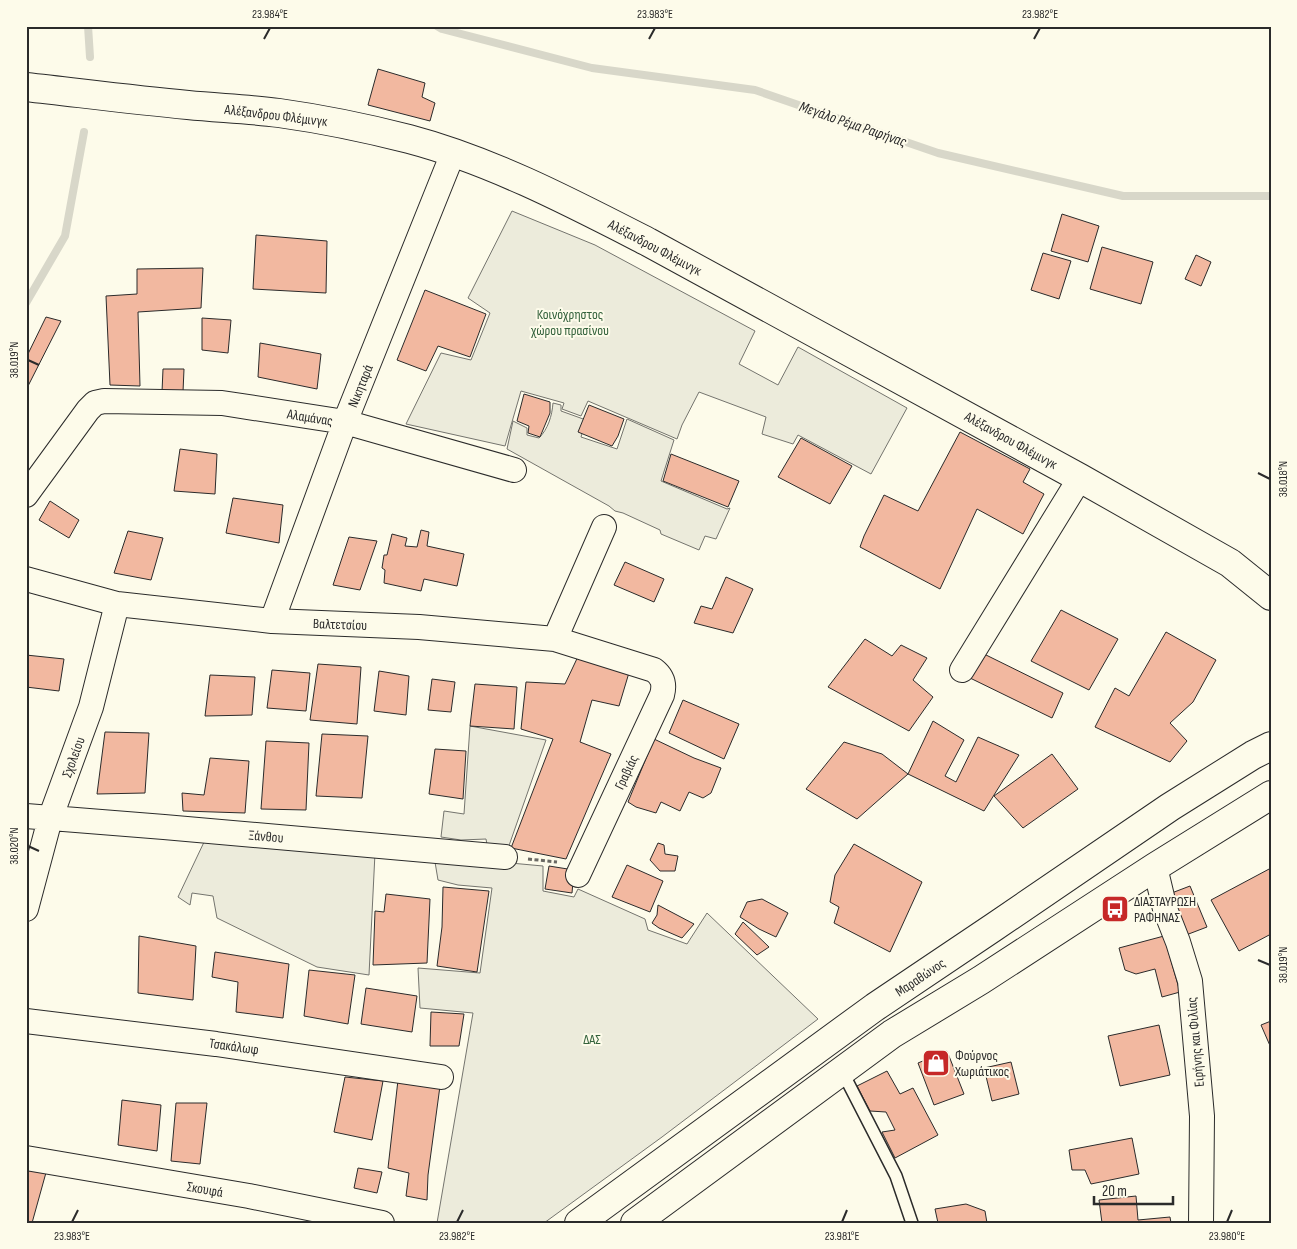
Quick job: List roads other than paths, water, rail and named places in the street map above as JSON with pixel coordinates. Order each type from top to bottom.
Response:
[{"type":"main road","name":"Αλέξανδρου Φλέμινγκ","points":[[26,87],[278,113],[322,120],[410,139],[453,153],[519,179],[593,213],[648,242],[1080,478],[1230,563],[1271,596]]},
{"type":"main road","name":"Αλέξανδρου Φλέμινγκ","points":[[1230,563],[1271,575]]},
{"type":"main road","name":"Μαραθώνος","points":[[579,1223],[875,1007],[1170,807],[1271,746]]},
{"type":"main road","points":[[635,1223],[892,1034],[981,980],[1155,867],[1271,795]]},
{"type":"street","name":"Νικηταρά","points":[[272,621],[345,422],[453,153]]},
{"type":"street","name":"Αλαμάνας","points":[[26,496],[88,410],[100,402],[222,403],[345,422],[514,470]]},
{"type":"street","points":[[962,670],[1080,478]]},
{"type":"street","points":[[556,639],[604,527]]},
{"type":"street","name":"Βαλτετσίου","points":[[26,579],[117,604],[272,621],[420,627],[556,639],[654,670]]},
{"type":"street","name":"Σχολείου","points":[[26,909],[50,819],[91,708],[117,604]]},
{"type":"street","name":"Γραβιάς","points":[[580,870],[662,695],[664,688],[663,680],[654,670]]},
{"type":"street","name":"Ξάνθου","points":[[26,816],[505,857]]},
{"type":"street","name":"Ειρήνης και Φιλίας","points":[[1155,867],[1165,908],[1190,981],[1202,1116],[1201,1223]]},
{"type":"street","name":"Τσακάλωφ","points":[[26,1021],[216,1044],[441,1077]]},
{"type":"street","name":"Σκουφά","points":[[26,1158],[248,1196],[382,1223]]},
{"type":"lane","points":[[842,1071],[896,1176],[912,1223]]},
{"type":"waterway","points":[[88,26],[90,57]]},
{"type":"waterway","name":"Μεγάλο Ρέμα Ραφήνας","points":[[437,26],[442,29],[592,68],[755,90],[938,153],[1123,196],[1271,196]]},
{"type":"waterway","points":[[26,303],[65,236],[84,132]]},
{"type":"place","name":"ΔΙΑΣΤΑΥΡΩΣΗ ΡΑΦΗΝΑΣ","points":[[1115,909]]},
{"type":"place","name":"Φούρνος Χωριάτικος","points":[[936,1063]]},
{"type":"park label","name":"Κοινόχρηστος χώρου πρασίνου","points":[[570,322]]},
{"type":"park label","name":"ΔΑΣ","points":[[592,1039]]}]
